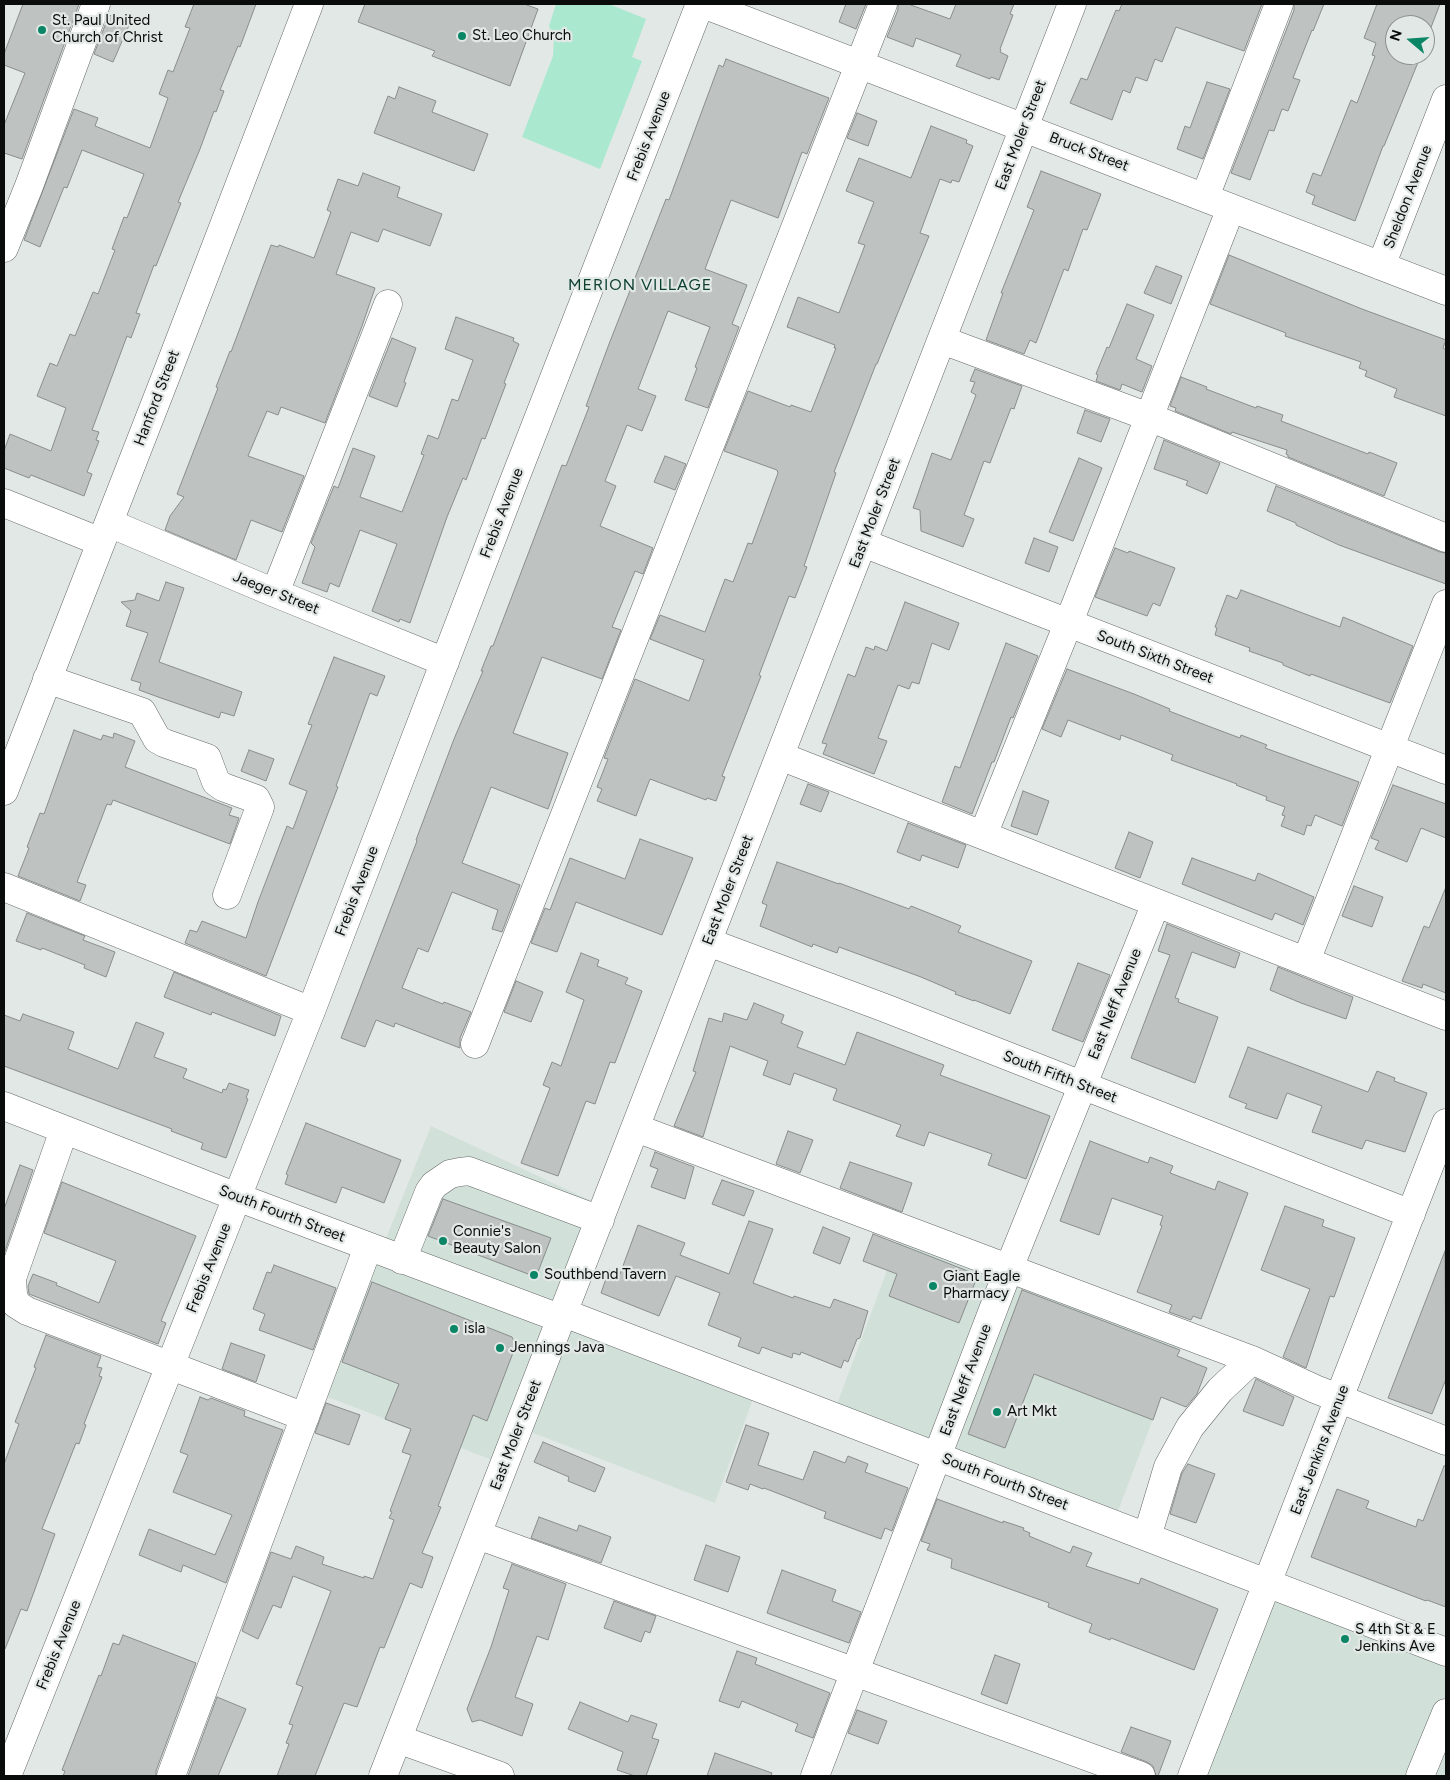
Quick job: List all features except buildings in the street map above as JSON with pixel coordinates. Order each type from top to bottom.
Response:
[{"type":"street","points":[[4,248],[29,186],[96,4]]},
{"type":"street","name":"Hanford Street","points":[[4,791],[309,4]]},
{"type":"street","name":"Bruck Street","points":[[702,4],[1446,292]]},
{"type":"street","name":"Frebis Avenue","points":[[7,1776],[311,1011],[702,4]]},
{"type":"street","points":[[475,1044],[883,4]]},
{"type":"street","name":"East Moler Street","points":[[383,1776],[1072,4]]},
{"type":"street","points":[[1205,198],[1279,4]]},
{"type":"street","name":"Sheldon Avenue","points":[[1381,266],[1446,99]]},
{"type":"street","points":[[983,835],[1231,208]]},
{"type":"street","points":[[274,593],[388,304]]},
{"type":"street","points":[[942,340],[1149,417],[1446,538]]},
{"type":"street","name":"Jaeger Street","points":[[4,503],[105,533],[274,593],[445,662]]},
{"type":"street","name":"South Sixth Street","points":[[863,543],[1446,770]]},
{"type":"street","points":[[1306,961],[1446,604]]},
{"type":"street","points":[[47,679],[142,712],[157,739],[207,758],[216,782],[256,799],[260,807],[227,896]]},
{"type":"street","points":[[780,756],[1446,1016]]},
{"type":"street","points":[[4,887],[311,1011]]},
{"type":"street","name":"East Neff Avenue","points":[[815,1776],[1009,1268],[1156,903]]},
{"type":"street","name":"South Fifth Street","points":[[708,942],[885,1008],[1411,1214]]},
{"type":"street","name":"South Fourth Street","points":[[4,1106],[402,1260],[563,1316],[937,1456],[1446,1652]]},
{"type":"street","name":"East Jenkins Avenue","points":[[1192,1776],[1446,1123]]},
{"type":"street","points":[[636,1128],[1252,1360],[1340,1399],[1446,1441]]},
{"type":"street","points":[[64,1130],[12,1278],[16,1304],[26,1311],[305,1417]]},
{"type":"street","points":[[402,1260],[429,1192],[434,1185],[450,1174],[469,1171],[600,1220]]},
{"type":"street","points":[[171,1776],[368,1247]]},
{"type":"street","points":[[1147,1536],[1168,1467],[1190,1427],[1220,1390],[1252,1360]]},
{"type":"street","points":[[478,1535],[1141,1776]]},
{"type":"street","points":[[1420,1776],[1446,1713]]},
{"type":"street","points":[[398,1739],[500,1776]]},
{"type":"shaded area","points":[[431,1126],[598,1204],[557,1311],[757,1388],[715,1503],[515,1426],[500,1463],[312,1391],[381,1251]]},
{"type":"shaded area","points":[[904,1225],[1186,1332],[1115,1519],[834,1412]]},
{"type":"shaded area","points":[[1264,1591],[1446,1657],[1446,1776],[1190,1776]]},
{"type":"green space","points":[[556,4],[609,4],[646,19],[632,57],[642,61],[600,169],[522,137],[553,56],[554,38],[549,26]]},
{"type":"place","name":"St. Paul United Church of Christ","points":[[42,30]]},
{"type":"place","name":"St. Leo Church","points":[[462,36]]},
{"type":"place","name":"Connie's Beauty Salon","points":[[443,1241]]},
{"type":"place","name":"Southbend Tavern","points":[[534,1275]]},
{"type":"place","name":"Giant Eagle Pharmacy","points":[[933,1286]]},
{"type":"place","name":"isla","points":[[454,1329]]},
{"type":"place","name":"Jennings Java","points":[[500,1348]]},
{"type":"place","name":"Art Mkt","points":[[997,1412]]},
{"type":"place","name":"S 4th St & E Jenkins Ave","points":[[1345,1639]]},
{"type":"district","name":"MERION VILLAGE","points":[[640,285]]}]
